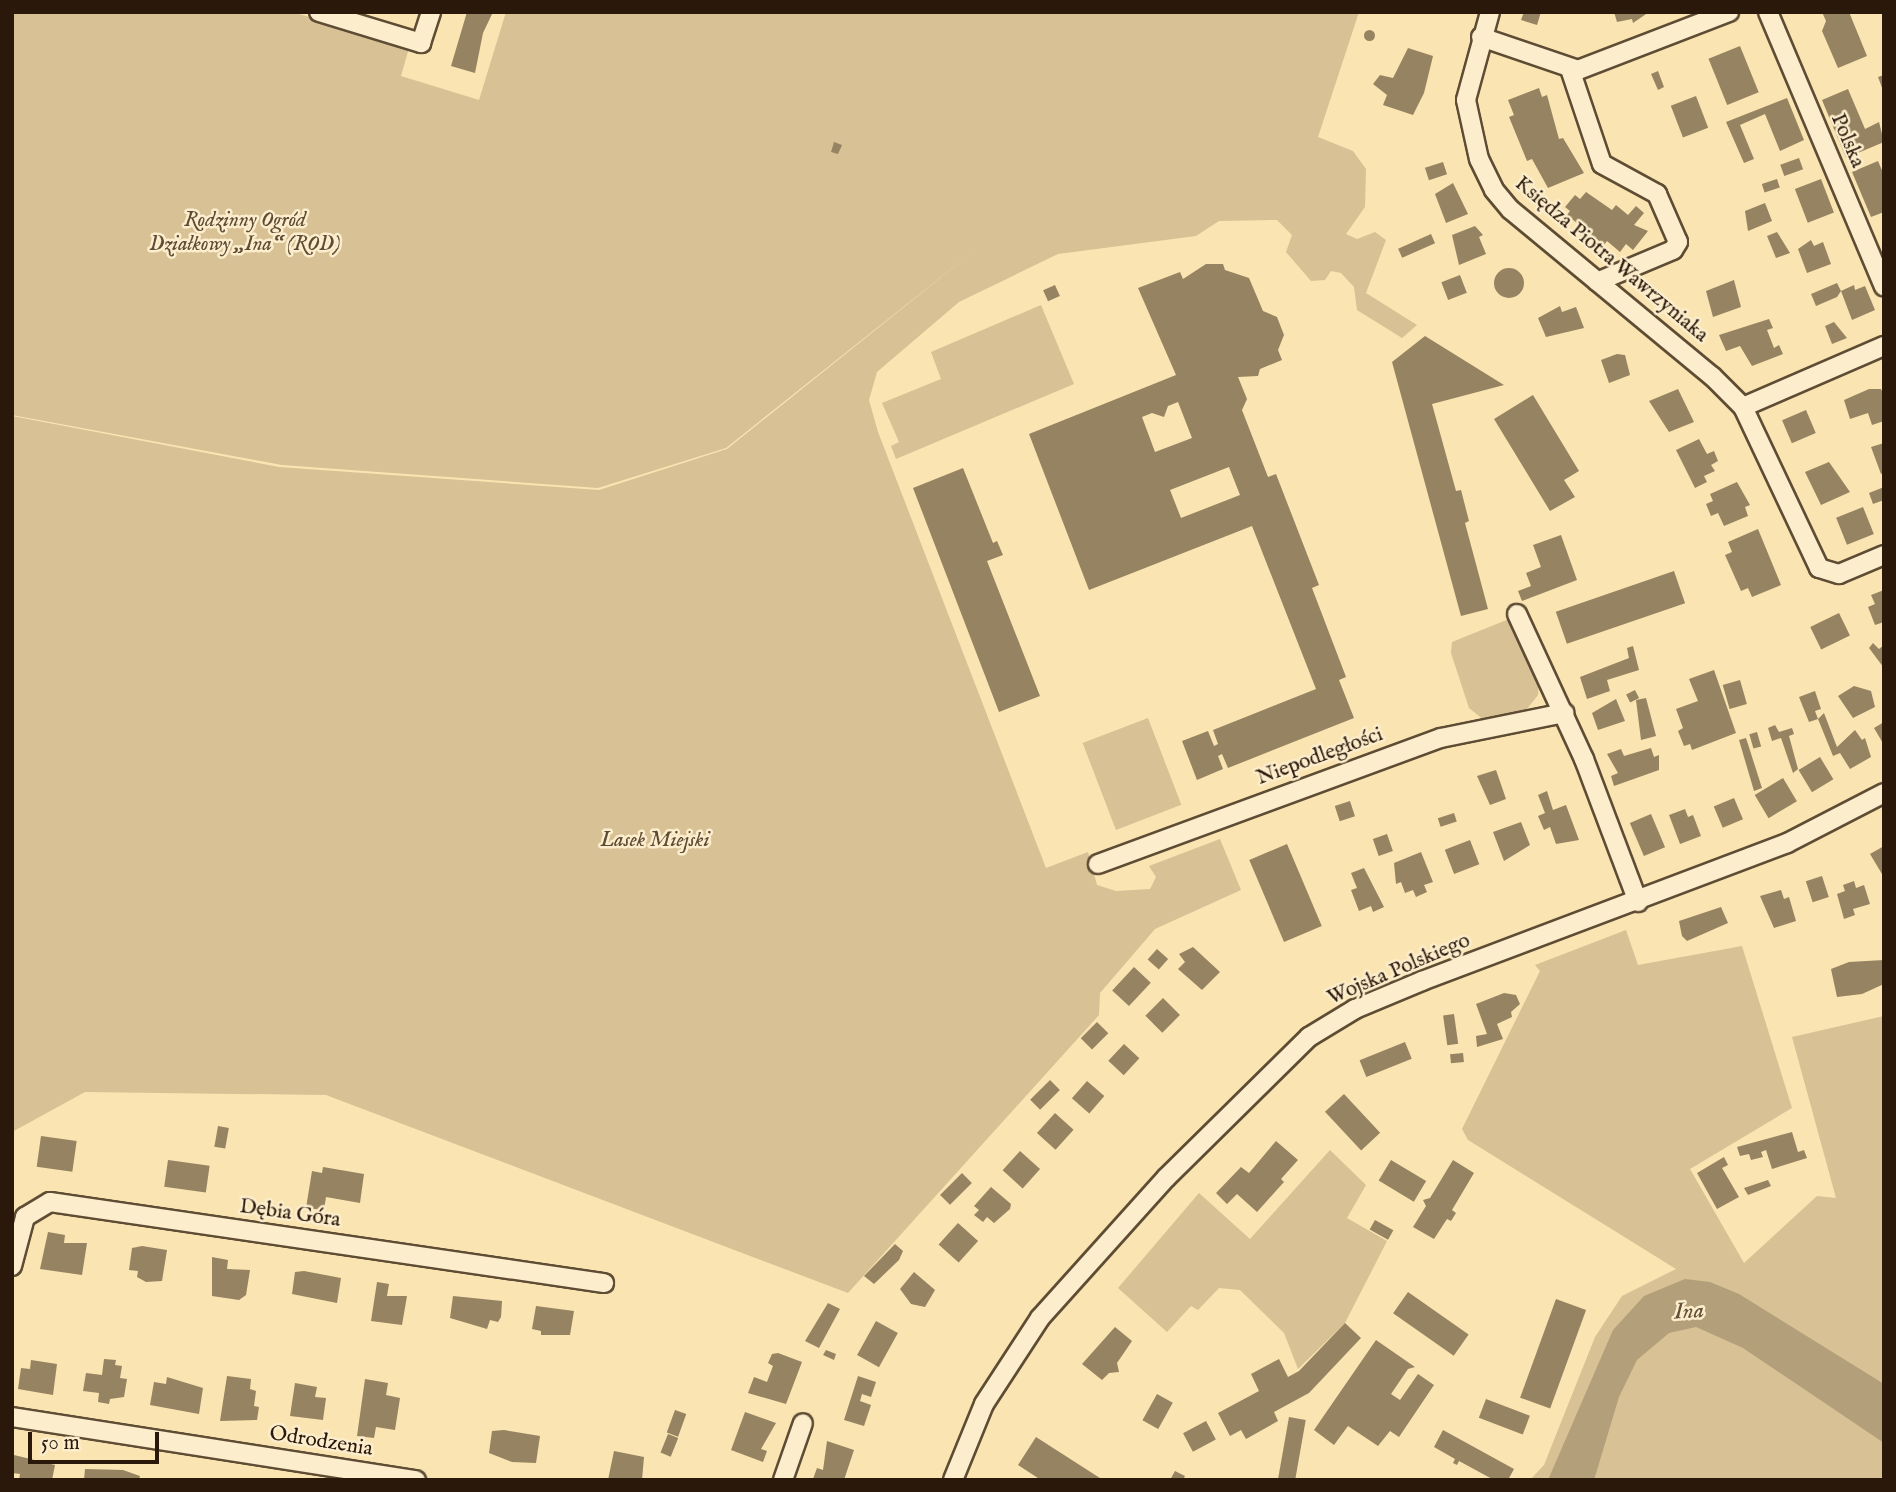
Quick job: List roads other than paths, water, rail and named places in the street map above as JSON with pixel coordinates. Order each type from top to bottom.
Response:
[{"type":"street","points":[[319,12],[421,43],[431,12]]},
{"type":"street","name":"Księdza Piotra Wawrzyniaka","points":[[1490,12],[1481,37],[1466,100],[1479,159],[1494,190],[1511,210],[1712,376],[1743,407],[1819,568],[1839,574],[1884,555]]},
{"type":"street","points":[[1481,37],[1570,69],[1587,68],[1729,12]]},
{"type":"street","name":"Polska","points":[[1768,12],[1884,287]]},
{"type":"street","points":[[1570,69],[1602,164],[1657,194],[1678,243],[1673,250],[1597,282]]},
{"type":"street","points":[[1743,407],[1884,346]]},
{"type":"street","points":[[1517,614],[1564,713],[1638,902]]},
{"type":"street","name":"Niepodległości","points":[[1098,864],[1441,738],[1564,713]]},
{"type":"street","name":"Wojska Polskiego","points":[[953,1480],[984,1404],[1040,1318],[1166,1178],[1286,1056],[1355,1009],[1787,843],[1884,793]]},
{"type":"street","name":"Dębia Góra","points":[[12,1266],[24,1217],[50,1202],[604,1283]]},
{"type":"street","name":"Odrodzenia","points":[[12,1417],[416,1480]]},
{"type":"street","points":[[783,1480],[803,1423]]},
{"type":"water","name":"Ina","points":[[1685,1279],[1710,1282],[1739,1294],[1884,1384],[1884,1443],[1743,1348],[1696,1327],[1669,1333],[1637,1360],[1619,1397],[1594,1480],[1548,1480],[1613,1330],[1644,1296]]},
{"type":"park label","name":"Rodzinny Ogród Działkowy „Ina“ (ROD)","points":[[245,233]]},
{"type":"park label","name":"Lasek Miejski","points":[[655,841]]}]
